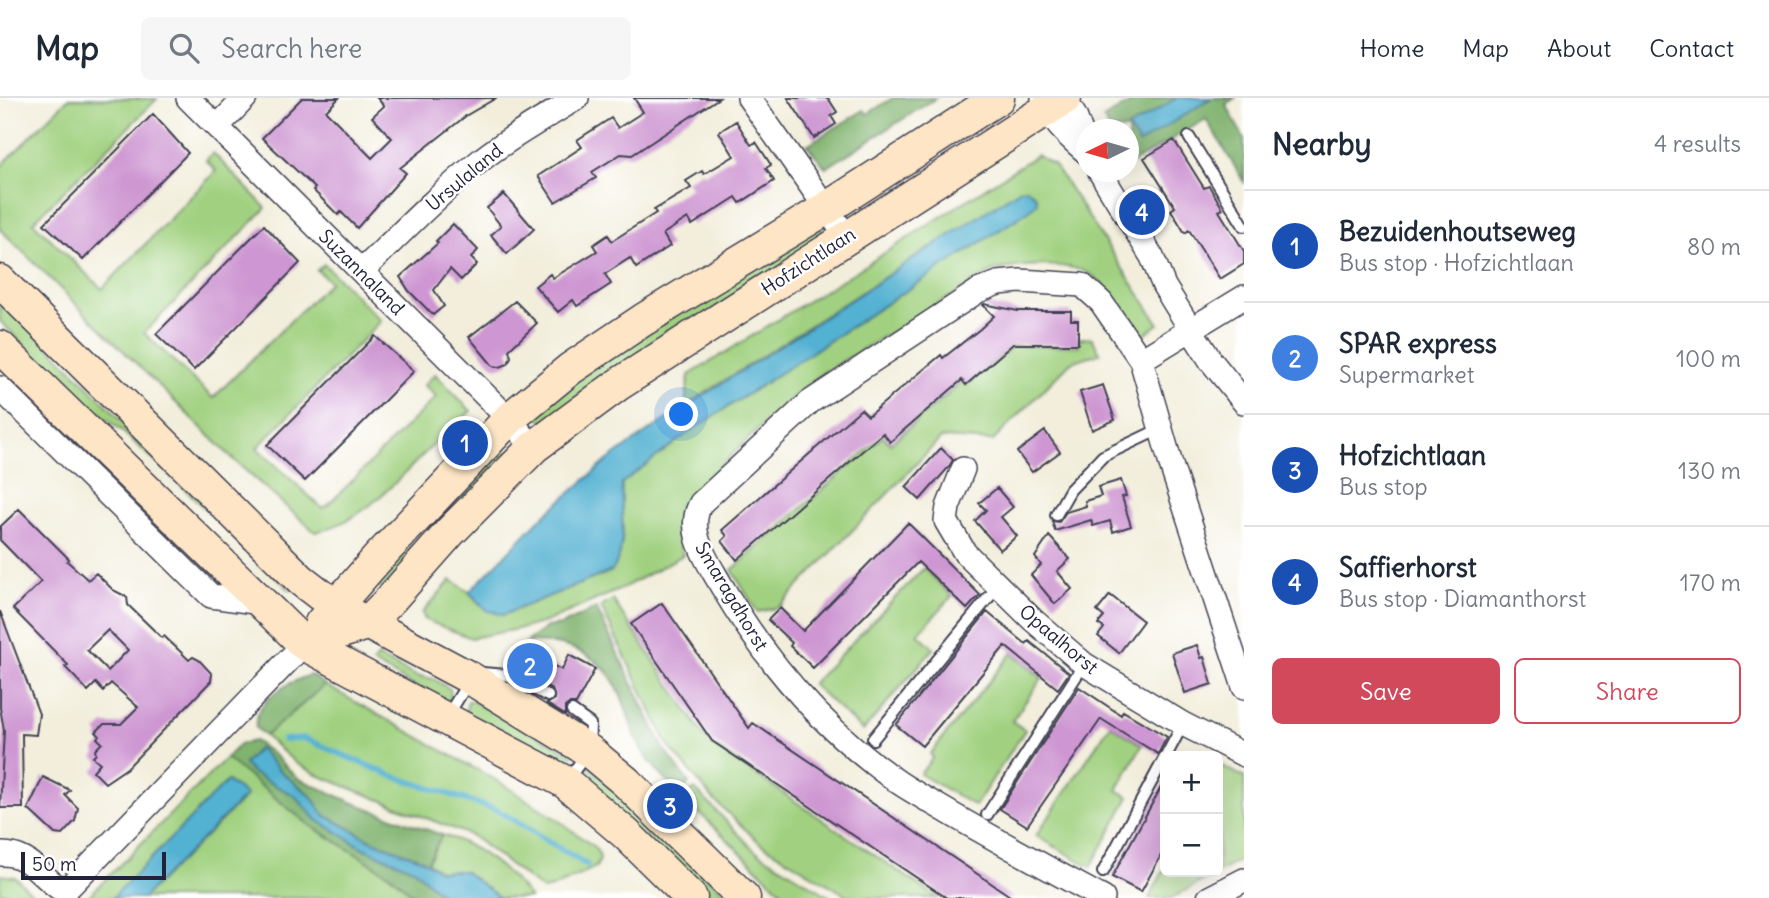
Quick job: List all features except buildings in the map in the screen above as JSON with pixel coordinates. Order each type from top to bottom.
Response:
[{"type":"main road","name":"Hofzichtlaan","points":[[304,644],[377,559],[509,419],[570,369],[998,98]]},
{"type":"main road","name":"Hofzichtlaan","points":[[304,644],[366,624],[451,531],[534,447],[620,384],[1057,100]]},
{"type":"main road","points":[[0,281],[301,580],[335,606],[470,678],[589,751],[626,782],[744,898]]},
{"type":"main road","points":[[0,346],[304,644],[565,782],[626,834],[691,898]]},
{"type":"street","name":"Suzannaland","points":[[188,98],[534,447]]},
{"type":"street","points":[[218,126],[245,98]]},
{"type":"street","name":"Ursulaland","points":[[362,271],[434,200],[481,160],[508,140],[577,98]]},
{"type":"street","points":[[749,98],[846,236]]},
{"type":"street","points":[[1057,100],[1076,119]]},
{"type":"street","points":[[1057,100],[1059,127],[1076,142]]},
{"type":"street","points":[[1106,182],[1152,257],[1176,278],[1198,326],[1223,353],[1241,398]]},
{"type":"street","name":"Smaragdhorst","points":[[1102,898],[901,784],[840,734],[788,682],[744,625],[704,556],[696,535],[694,515],[701,503],[810,402],[978,291],[998,283],[1020,281],[1082,285],[1101,302],[1140,360]]},
{"type":"street","points":[[1244,297],[1140,360],[1244,687]]},
{"type":"street","points":[[0,388],[211,596],[262,603]]},
{"type":"street","name":"Opaalhorst","points":[[963,470],[948,507],[946,521],[965,553],[1033,620],[1084,664],[1183,724],[1244,755]]},
{"type":"street","name":"Hofzichtlaan","points":[[0,853],[15,853],[59,888],[68,888],[304,644]]},
{"type":"street","points":[[1209,898],[1244,880]]},
{"type":"lane","points":[[1189,137],[1244,226]]},
{"type":"lane","points":[[1056,515],[1070,490],[1103,456],[1160,429]]},
{"type":"lane","points":[[873,738],[998,586]]},
{"type":"lane","points":[[987,815],[1084,664]]},
{"type":"lane","points":[[446,720],[470,678],[484,673],[507,676],[548,696]]},
{"type":"lane","points":[[565,782],[589,751],[590,724],[572,710]]},
{"type":"lane","points":[[1169,751],[1183,724]]},
{"type":"lane","points":[[1103,872],[1160,768]]},
{"type":"green space","points":[[69,98],[157,99],[33,222],[102,289],[216,171],[206,160],[213,153],[266,208],[144,333],[213,398],[330,282],[317,270],[324,264],[381,321],[257,448],[322,508],[436,397],[424,385],[435,374],[471,411],[362,511],[348,520],[315,532],[236,462],[0,229],[0,167]]},
{"type":"green space","points":[[893,98],[936,98],[826,168],[807,145],[864,110],[867,114]]},
{"type":"green space","points":[[1139,98],[1177,98],[1139,121],[1139,119],[1103,119]]},
{"type":"green space","points":[[1211,98],[1235,98],[1226,104],[1244,139],[1244,182],[1206,119],[1139,159],[1139,143]]},
{"type":"green space","points":[[1037,155],[1055,166],[1159,324],[1143,335],[1138,332],[1129,324],[1113,297],[1095,277],[1073,268],[1045,265],[993,271],[821,374],[776,412],[681,504],[677,530],[683,555],[621,589],[545,622],[523,628],[471,638],[425,620],[422,613],[451,580],[469,592],[481,605],[503,615],[612,571],[623,530],[622,483],[688,433],[1027,212],[1021,189],[685,406],[689,375]]},
{"type":"green space","points":[[817,222],[827,238],[549,427],[535,414],[568,385]]},
{"type":"green space","points":[[0,297],[291,591],[121,430],[72,393],[0,321]]},
{"type":"green space","points":[[1080,338],[1092,338],[1100,353],[1071,362],[993,441],[941,438],[779,607],[757,612],[732,570],[883,436],[890,444],[962,382],[966,386],[1013,346],[1079,346]]},
{"type":"green space","points":[[504,450],[509,457],[382,589],[375,584]]},
{"type":"green space","points":[[924,568],[952,596],[918,634],[934,648],[863,731],[812,684]]},
{"type":"green space","points":[[613,600],[709,743],[938,898],[851,898],[760,843],[713,799],[668,745],[601,607]]},
{"type":"green space","points":[[596,608],[663,747],[689,783],[679,793],[642,750],[617,687],[600,665],[590,657],[566,646],[526,642],[547,627],[562,625]]},
{"type":"green space","points":[[1012,653],[1042,678],[1012,721],[1025,730],[975,806],[920,774],[933,757],[930,754]]},
{"type":"green space","points":[[377,657],[416,676],[433,679],[450,689],[451,696],[447,704],[373,663]]},
{"type":"green space","points":[[311,675],[325,685],[265,736],[256,728],[256,719],[266,701],[293,682]]},
{"type":"green space","points":[[325,685],[501,783],[558,820],[594,847],[600,860],[596,867],[553,888],[543,890],[472,836],[320,776],[297,764],[265,736]]},
{"type":"green space","points":[[468,701],[473,701],[574,755],[566,762],[558,763],[465,714]]},
{"type":"green space","points":[[1110,725],[1142,745],[1117,790],[1129,797],[1091,867],[1036,836]]},
{"type":"green space","points":[[255,741],[297,778],[351,802],[442,835],[427,863],[373,841],[324,815],[310,795],[280,771],[259,748],[244,764],[295,796],[318,820],[363,848],[414,869],[445,898],[417,898],[393,877],[308,824],[226,758],[240,744]]},
{"type":"green space","points":[[226,758],[308,824],[393,877],[417,898],[143,898],[246,796],[228,781],[112,898],[87,898]]},
{"type":"green space","points":[[588,765],[730,898],[706,898],[579,780]]},
{"type":"green space","points":[[1223,766],[1244,777],[1244,858],[1223,870]]},
{"type":"green space","points":[[695,789],[753,849],[832,898],[788,898],[684,798]]},
{"type":"green space","points":[[442,835],[479,851],[512,878],[530,898],[500,898],[464,871],[440,871],[427,863]]},
{"type":"green space","points":[[0,875],[15,877],[37,898],[13,898],[8,893],[0,893]]},
{"type":"green space","points":[[1160,877],[1210,877],[1172,898],[1149,898]]},
{"type":"water","points":[[1177,98],[1211,98],[1139,144],[1139,121]]},
{"type":"water","points":[[1026,188],[1036,196],[1037,203],[1027,212],[688,433],[622,483],[622,540],[612,571],[503,615],[486,610],[469,592],[540,519],[608,460],[647,432]]},
{"type":"water","points":[[259,748],[280,771],[310,795],[324,815],[373,841],[421,859],[440,871],[464,871],[500,898],[445,898],[414,869],[363,848],[317,820],[295,796],[252,773],[244,764]]},
{"type":"water","points":[[227,781],[246,795],[143,898],[112,898]]},
{"type":"waterway","points":[[284,740],[303,738],[390,775],[497,810],[587,865]]},
{"type":"place","name":"Saffierhorst","points":[[1142,212]]},
{"type":"place","name":"Bezuidenhoutseweg","points":[[465,443]]},
{"type":"place","name":"SPAR express","points":[[530,666]]},
{"type":"place","name":"Hofzichtlaan","points":[[670,806]]}]
